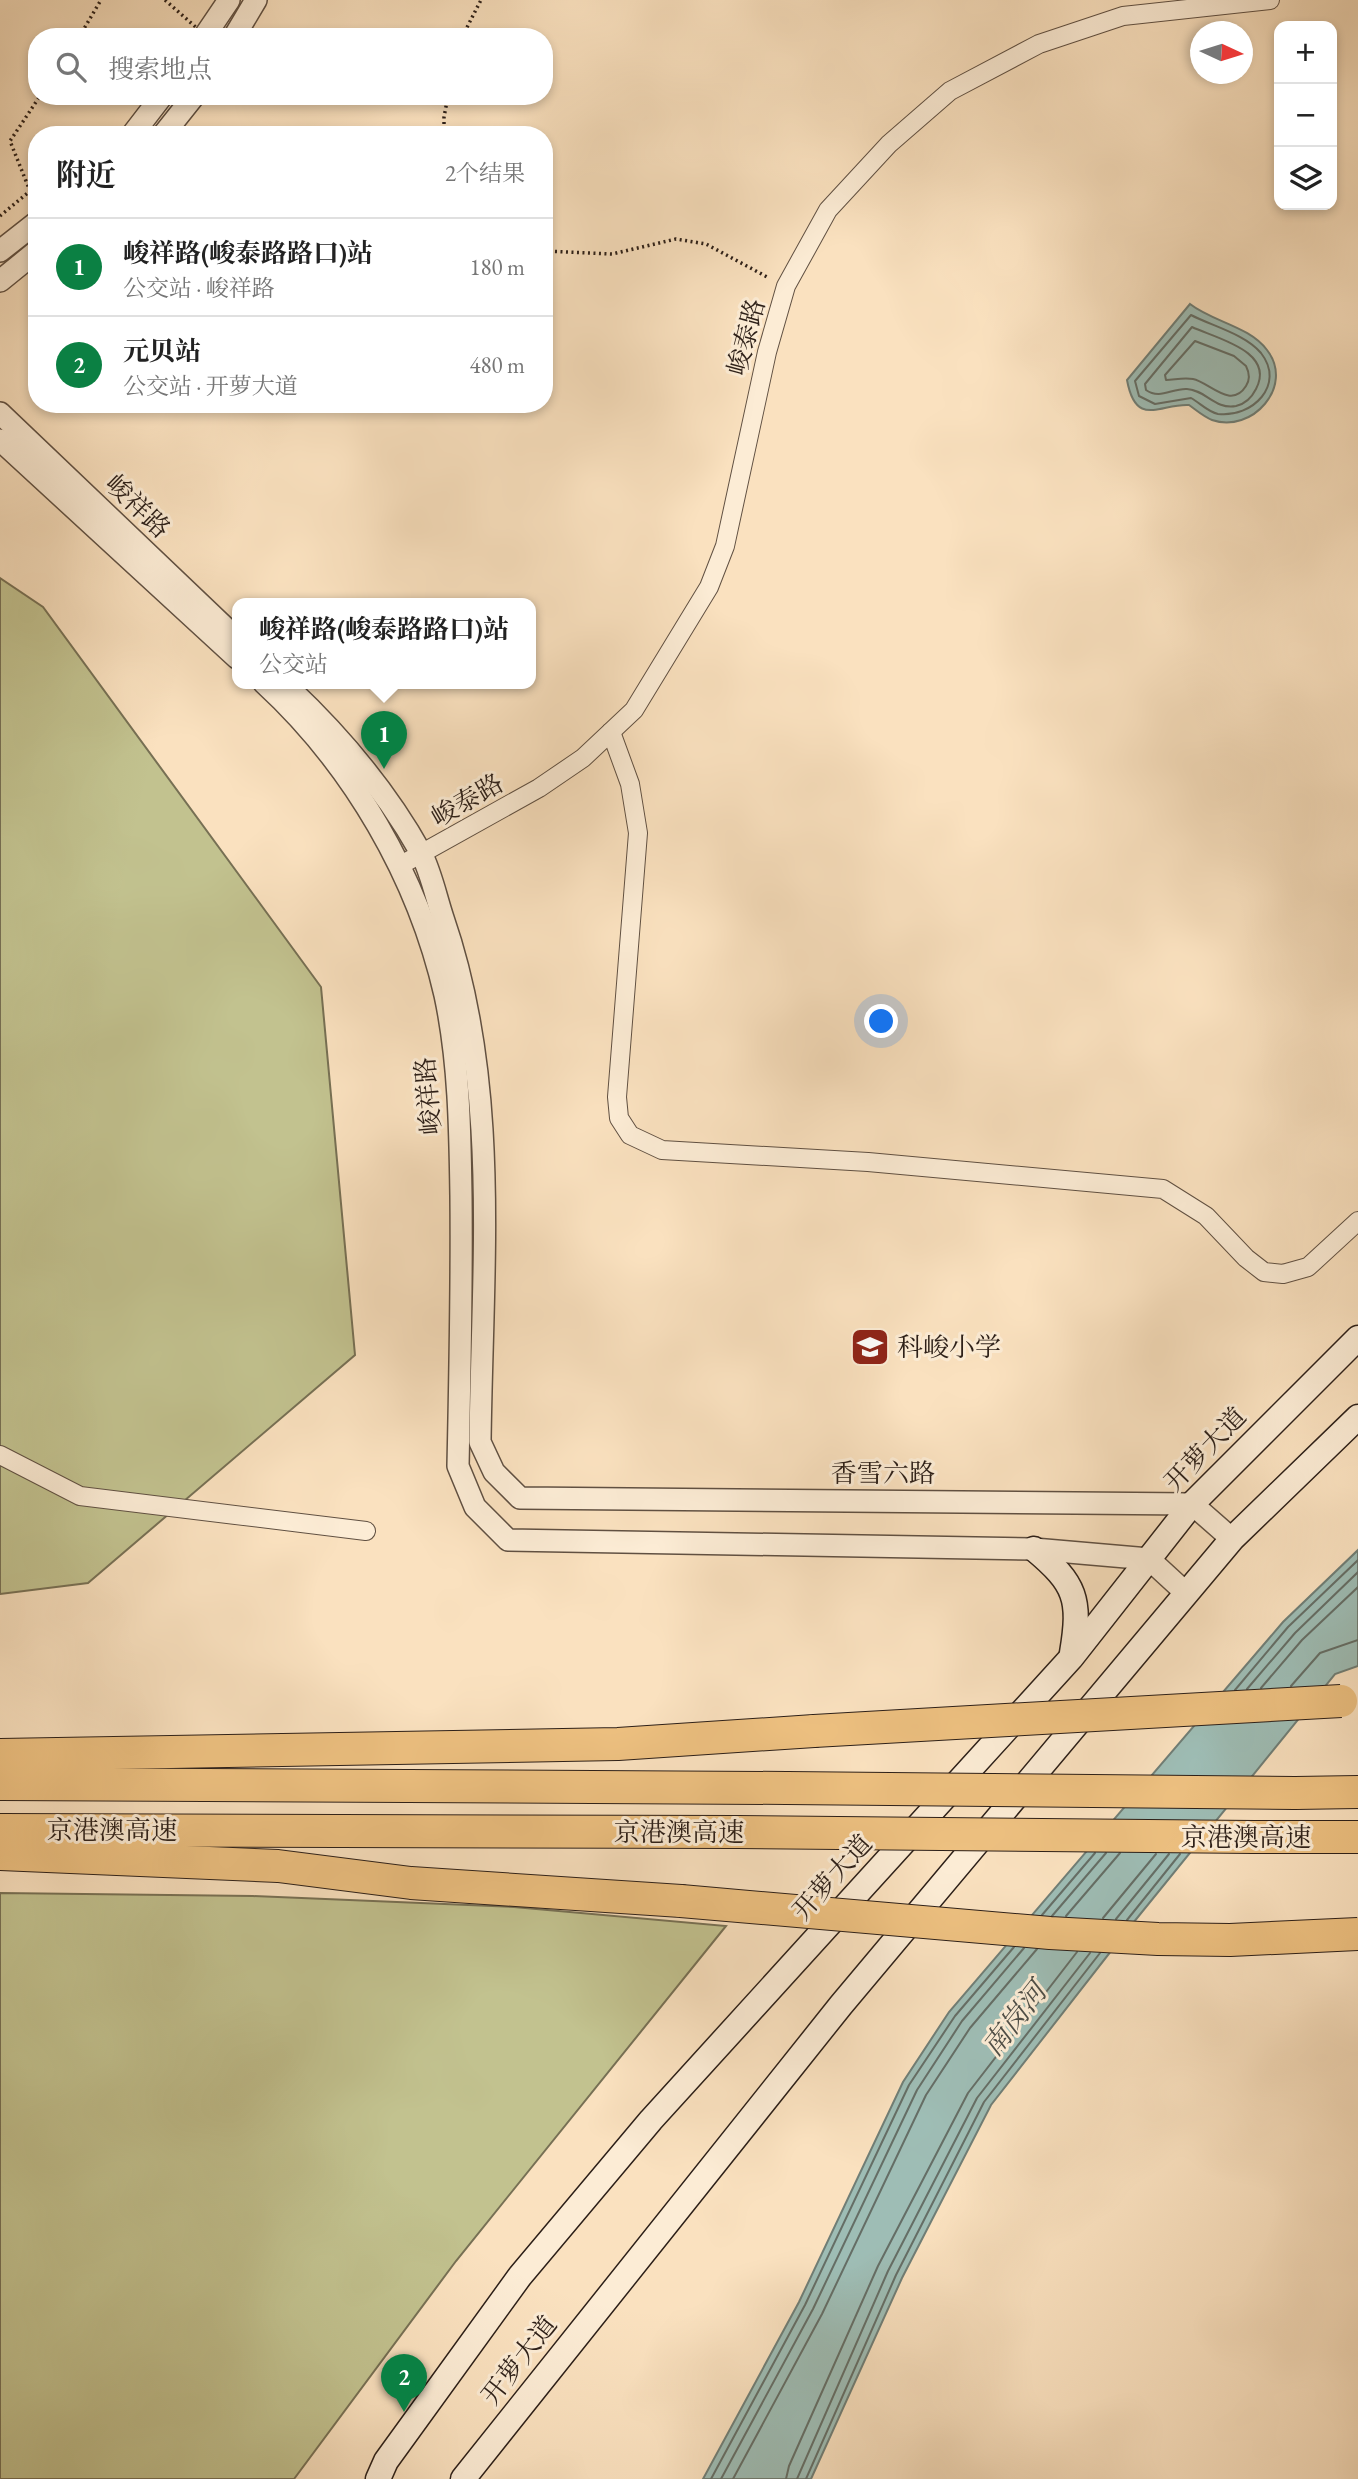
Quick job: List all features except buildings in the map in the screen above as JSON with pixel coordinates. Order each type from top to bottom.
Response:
[{"type":"highway","points":[[0,1755],[618,1744],[1350,1701]]},
{"type":"highway","name":"京港澳高速","points":[[0,1784],[1358,1793]]},
{"type":"highway","name":"京港澳高速","points":[[0,1830],[1358,1837]]},
{"type":"highway","points":[[0,1854],[278,1866],[411,1883],[681,1901],[1050,1933],[1230,1940],[1358,1934]]},
{"type":"main road","name":"开萝大道","points":[[378,2479],[386,2461],[520,2276],[660,2110],[1071,1658],[1192,1504],[1358,1338]]},
{"type":"main road","name":"开萝大道","points":[[463,2479],[841,2005],[1186,1593],[1232,1539],[1358,1417]]},
{"type":"main road","points":[[1034,1549],[1069,1583],[1076,1601],[1078,1618],[1071,1658]]},
{"type":"street","points":[[212,28],[229,0]]},
{"type":"street","points":[[239,28],[256,0]]},
{"type":"street","name":"峻泰路","points":[[399,866],[540,788],[583,758],[634,710],[709,587],[725,546],[767,352],[786,286],[828,210],[889,144],[950,91],[1039,44],[1122,16],[1270,0]]},
{"type":"street","points":[[139,126],[155,105]]},
{"type":"street","points":[[170,126],[187,105]]},
{"type":"street","points":[[0,251],[28,229]]},
{"type":"street","points":[[0,281],[28,258]]},
{"type":"street","name":"峻祥路","points":[[0,413],[232,634]]},
{"type":"street","name":"峻祥路","points":[[0,440],[232,653]]},
{"type":"street","name":"峻祥路","points":[[270,689],[326,749],[364,802],[399,866],[425,928],[445,996],[455,1068],[461,1231],[458,1466],[475,1507],[508,1540],[1034,1549]]},
{"type":"street","name":"峻祥路","points":[[289,689],[380,788],[422,855],[456,956],[474,1036],[481,1100],[483,1193],[480,1442],[494,1472],[520,1498]]},
{"type":"street","points":[[611,732],[630,784],[638,833],[617,1097],[619,1118],[630,1135],[662,1150],[881,1163],[1163,1189],[1206,1216],[1246,1258],[1264,1272],[1283,1274],[1308,1267],[1329,1251],[1358,1221]]},
{"type":"street","points":[[0,1455],[80,1496],[366,1531]]},
{"type":"street","name":"香雪六路","points":[[520,1498],[1192,1504]]},
{"type":"street","points":[[1192,1504],[1232,1539]]},
{"type":"street","points":[[1034,1549],[1149,1559],[1186,1593]]},
{"type":"path","points":[[84,28],[101,0]]},
{"type":"path","points":[[165,0],[196,28]]},
{"type":"path","points":[[467,28],[481,0]]},
{"type":"path","points":[[28,186],[10,141],[34,105]]},
{"type":"path","points":[[444,126],[446,105]]},
{"type":"path","points":[[0,216],[28,193]]},
{"type":"path","points":[[553,251],[612,254],[676,239],[706,244],[786,286]]},
{"type":"green space","points":[[0,578],[43,607],[321,987],[355,1355],[88,1583],[0,1594]]},
{"type":"green space","points":[[0,1893],[253,1896],[514,1907],[726,1926],[456,2261],[294,2479],[0,2479]]},
{"type":"water","points":[[1190,304],[1251,335],[1267,350],[1274,364],[1276,378],[1265,404],[1241,420],[1212,420],[1189,405],[1143,409],[1131,395],[1127,380]]},
{"type":"water","name":"南岗河","points":[[1358,1550],[1358,1666],[1335,1674],[1129,1928],[991,2105],[902,2278],[811,2479],[703,2479],[799,2302],[903,2082],[949,2012],[1283,1622]]},
{"type":"place","name":"峻祥路(峻泰路路口)站","points":[[384,769]]},
{"type":"place","name":"科峻小学","points":[[870,1347]]},
{"type":"place","name":"元贝站","points":[[404,2412]]}]
